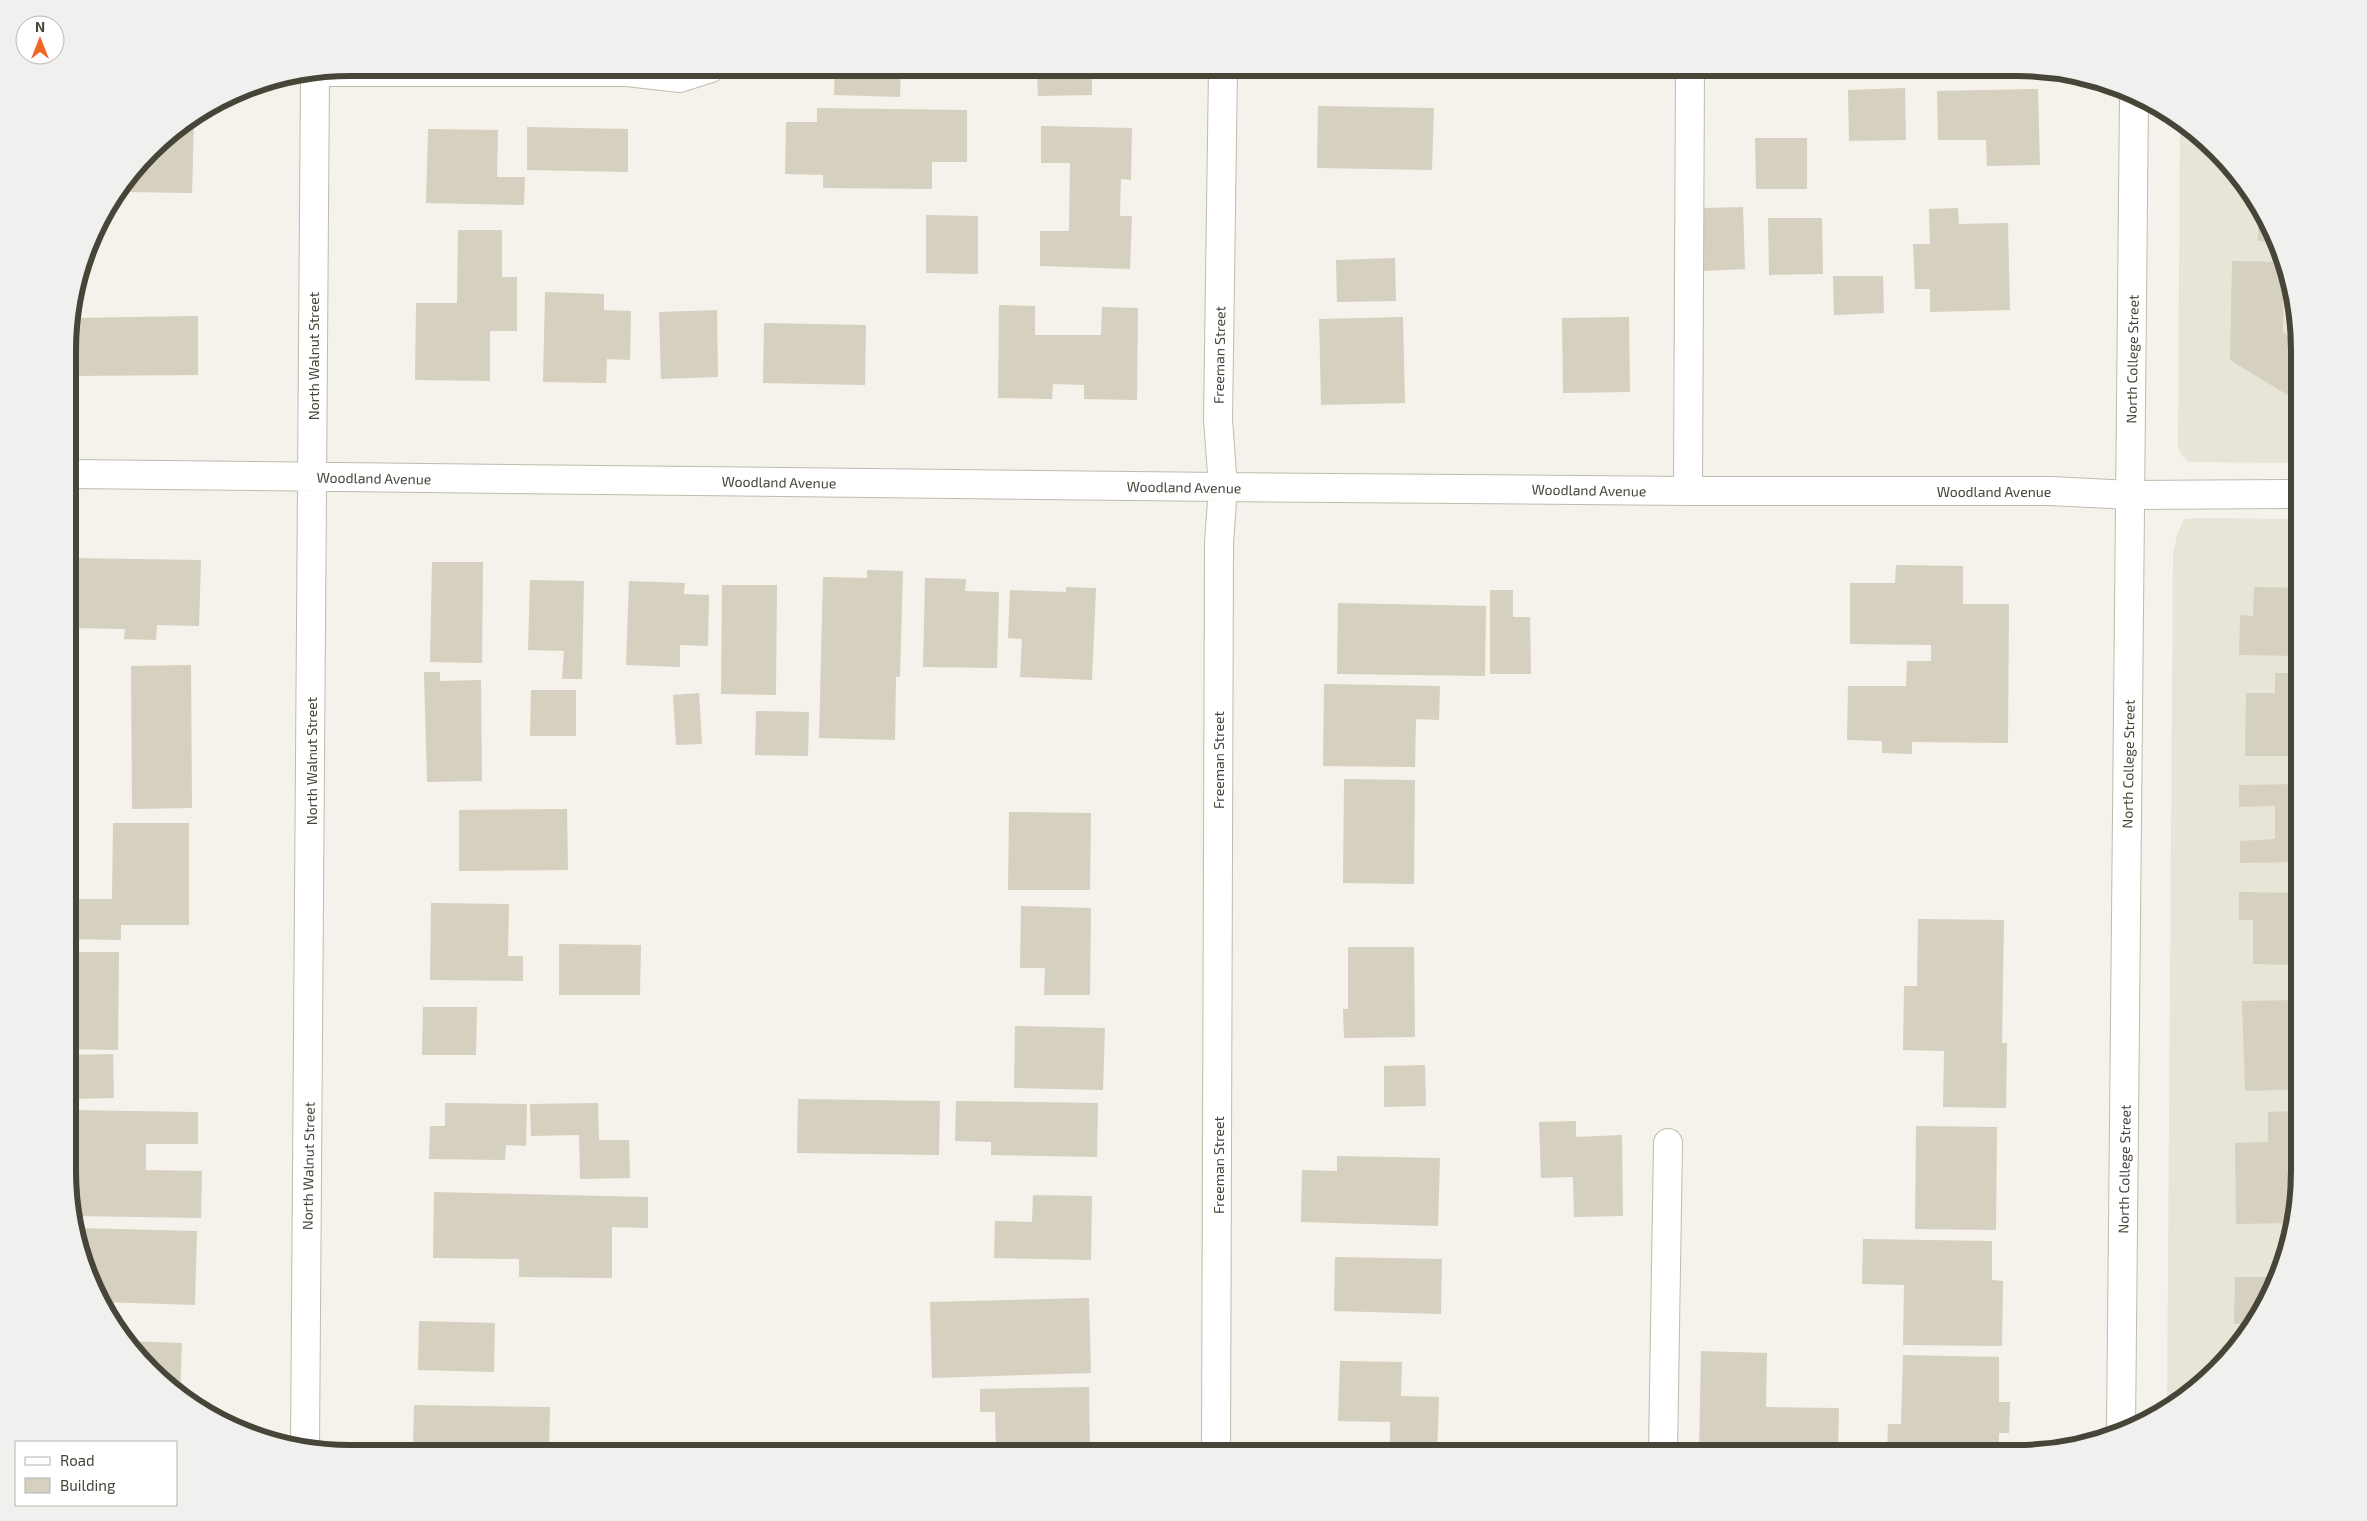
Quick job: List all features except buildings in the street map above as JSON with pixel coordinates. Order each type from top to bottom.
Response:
[{"type":"street","points":[[662,76],[680,78],[686,76]]},
{"type":"street","name":"Freeman Street","points":[[1216,1445],[1219,543],[1223,487],[1218,420],[1223,76]]},
{"type":"street","points":[[1688,491],[1690,76]]},
{"type":"street","name":"North Walnut Street","points":[[305,1440],[315,79]]},
{"type":"street","name":"North College Street","points":[[2121,1424],[2134,102]]},
{"type":"street","name":"Woodland Avenue","points":[[76,474],[1223,487],[1688,491],[2050,491],[2130,495],[2291,494]]},
{"type":"street","points":[[1663,1445],[1668,1143]]},
{"type":"shaded area","points":[[2180,130],[2211,156],[2245,198],[2263,229],[2276,262],[2285,297],[2290,332],[2291,463],[2189,462],[2182,456],[2178,447]]},
{"type":"shaded area","points":[[2184,519],[2291,519],[2291,1171],[2288,1207],[2281,1242],[2263,1292],[2245,1323],[2223,1352],[2198,1377],[2167,1400],[2173,552],[2178,532]]}]
